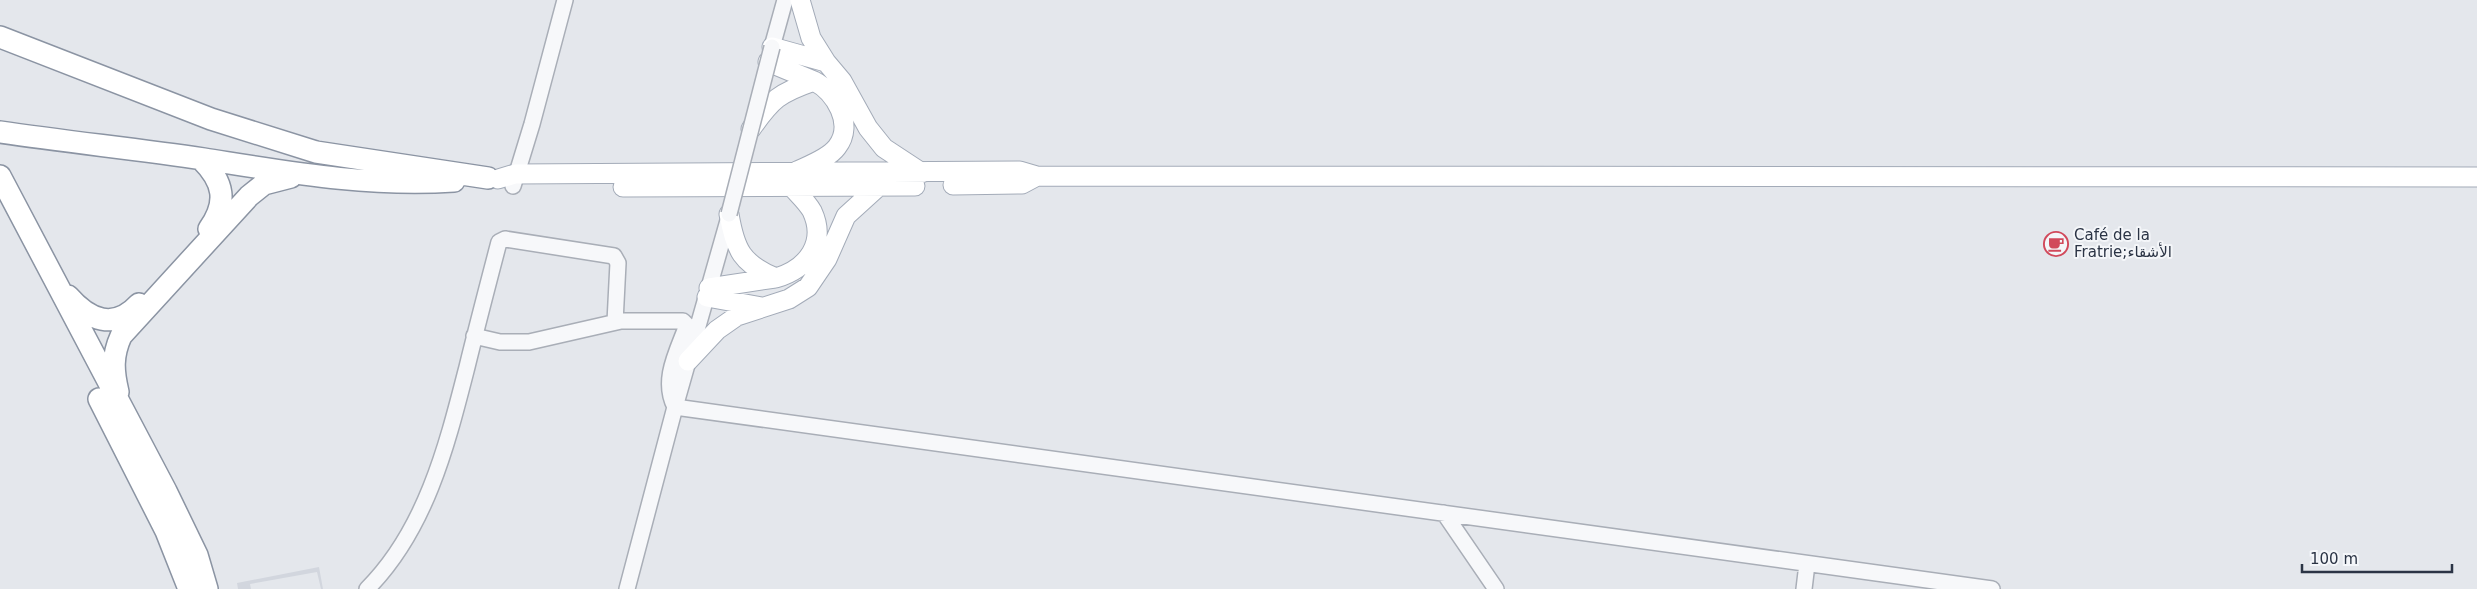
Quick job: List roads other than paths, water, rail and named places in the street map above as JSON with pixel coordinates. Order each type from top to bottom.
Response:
[{"type":"highway","points":[[0,37],[211,120],[316,152],[503,179]]},
{"type":"highway","points":[[10,133],[303,174],[374,182],[403,183],[503,179]]},
{"type":"highway","points":[[53,277],[80,308],[91,317],[107,320],[122,318],[132,312],[208,231],[217,218],[221,208],[221,192],[212,170],[201,159]]},
{"type":"highway","points":[[125,416],[113,367],[114,352],[121,336],[249,196],[264,184],[303,174]]},
{"type":"highway","points":[[0,176],[166,491],[197,555],[207,589]]},
{"type":"highway","points":[[0,208],[166,531],[189,589]]},
{"type":"main road","points":[[790,1],[826,62],[842,81],[868,128],[884,148],[922,173]]},
{"type":"main road","points":[[770,54],[825,87],[832,95],[843,115],[843,134],[837,147],[793,180]]},
{"type":"main road","points":[[770,54],[826,62]]},
{"type":"main road","points":[[751,129],[769,103],[787,90],[814,81]]},
{"type":"main road","points":[[503,179],[793,180],[922,173],[1020,171],[1037,176],[2477,177]]},
{"type":"main road","points":[[793,180],[879,186],[1022,184],[1037,176]]},
{"type":"main road","points":[[708,292],[791,274],[816,248],[817,228],[811,210],[793,180]]},
{"type":"main road","points":[[688,361],[716,330],[737,316],[790,299],[808,287],[827,259],[846,216],[879,186]]},
{"type":"main road","points":[[729,214],[733,238],[742,255],[757,270],[776,278]]},
{"type":"main road","points":[[708,292],[762,307]]},
{"type":"street","points":[[503,179],[532,124],[565,0]]},
{"type":"street","points":[[627,589],[674,407],[729,214],[770,54],[790,1]]},
{"type":"street","points":[[367,589],[402,545],[426,500],[450,432],[499,242],[505,239],[616,258],[618,263],[615,322]]},
{"type":"street","points":[[474,336],[500,342],[529,342],[615,322],[683,321],[686,323],[668,383],[669,395],[674,407]]},
{"type":"street","points":[[674,407],[1992,589]]},
{"type":"street","points":[[1444,513],[1496,589]]},
{"type":"street","points":[[1804,589],[1807,564]]},
{"type":"place","name":"Café de la Fratrie;الأشقاء","points":[[2056,244]]}]
